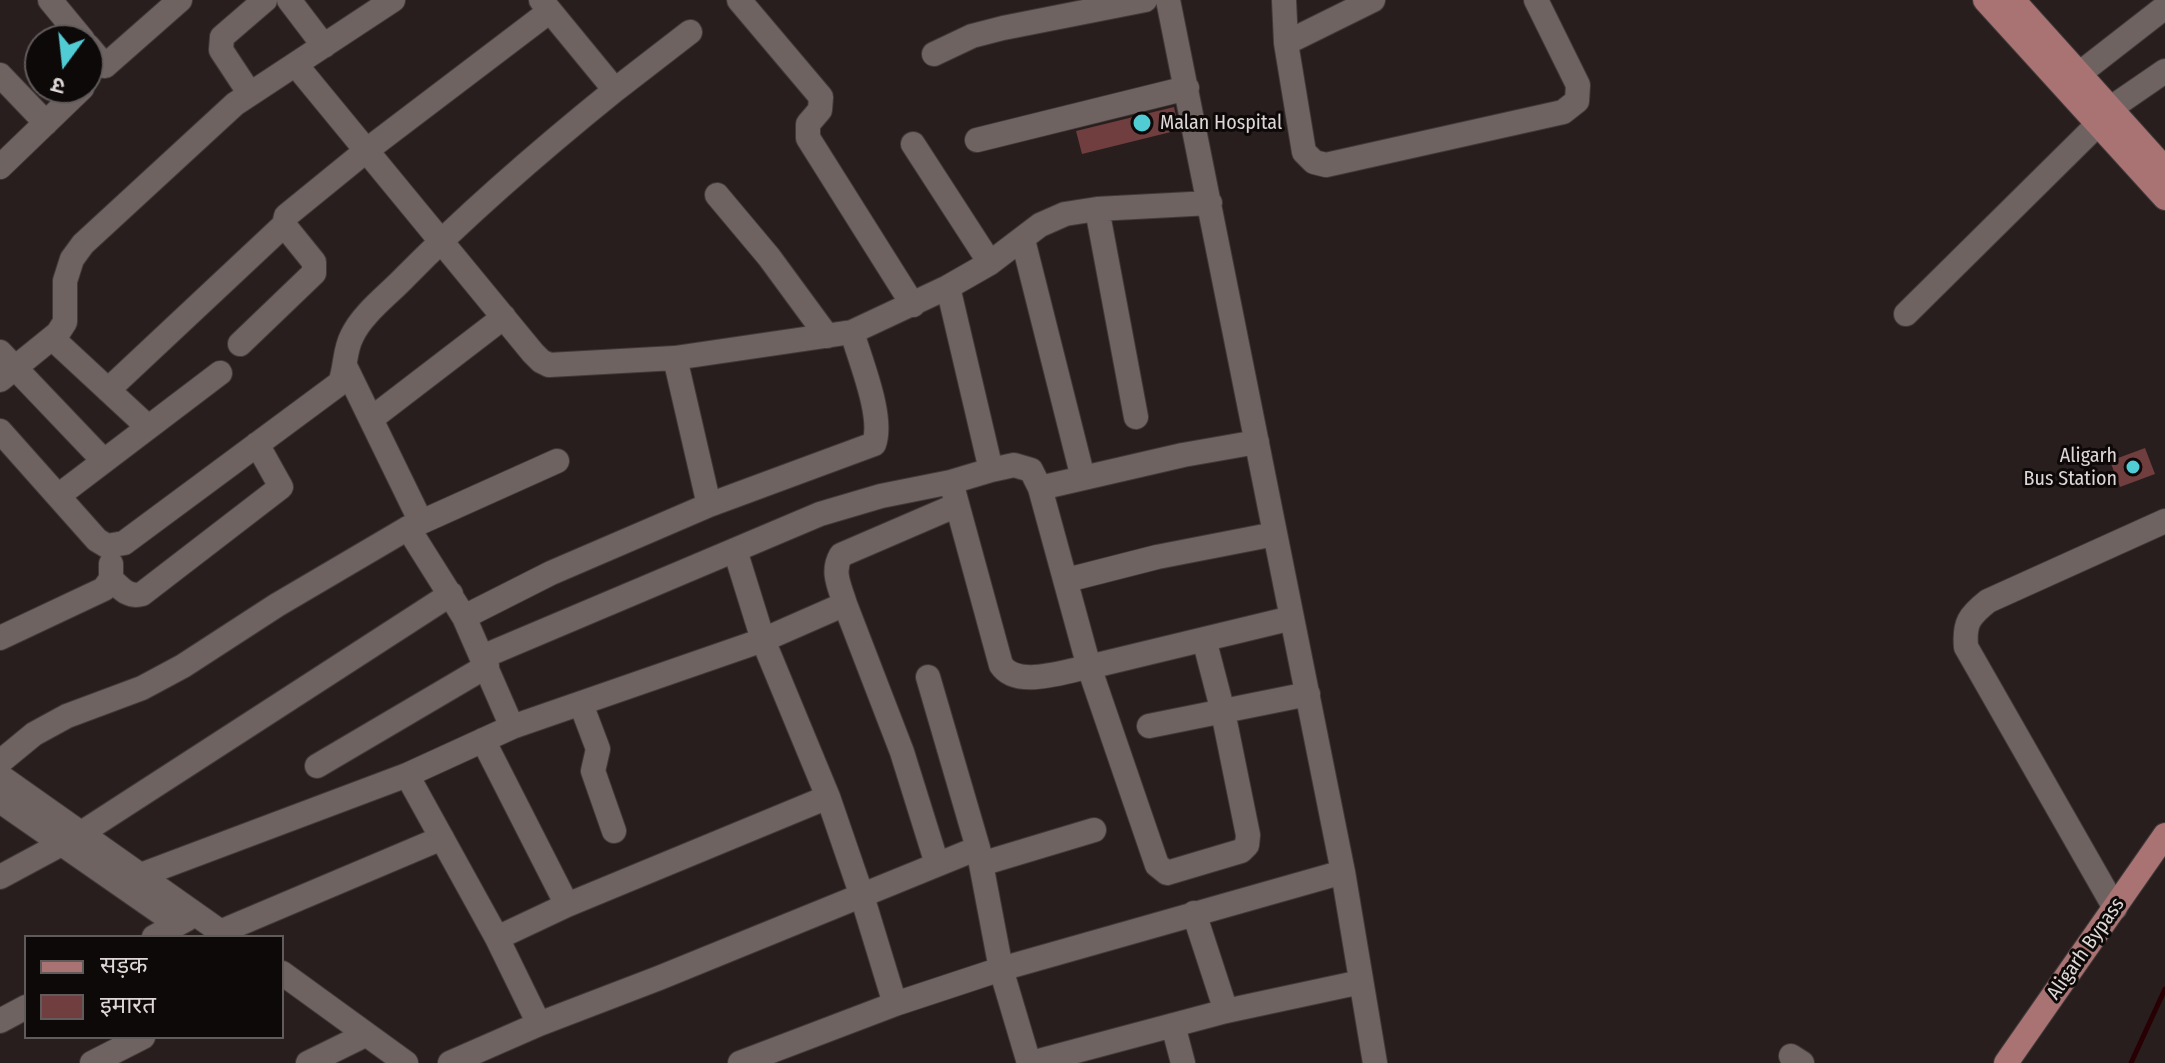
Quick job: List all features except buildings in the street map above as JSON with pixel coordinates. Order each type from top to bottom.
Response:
[{"type":"main road","points":[[1985,0],[2104,116],[2165,169]]},
{"type":"main road","points":[[2013,0],[2079,74],[2104,116],[2165,198]]},
{"type":"main road","name":"Aligarh Bypass","points":[[2006,1063],[2165,835]]},
{"type":"street","points":[[50,0],[70,24]]},
{"type":"street","points":[[104,67],[180,0]]},
{"type":"street","points":[[250,94],[221,50],[220,43],[222,37],[265,0]]},
{"type":"street","points":[[289,0],[324,46]]},
{"type":"street","points":[[103,460],[5,366],[52,338],[65,322],[65,281],[72,259],[83,244],[177,155],[250,94],[393,0]]},
{"type":"street","points":[[739,0],[821,97],[820,110],[808,124],[808,138],[913,305]]},
{"type":"street","points":[[934,54],[972,36],[1003,28],[1145,0]]},
{"type":"street","points":[[1168,0],[1343,872],[1375,1063]]},
{"type":"street","points":[[1284,0],[1286,43],[1304,152],[1314,162],[1326,165],[1563,112],[1577,101],[1578,85],[1536,0]]},
{"type":"street","points":[[1286,43],[1373,0]]},
{"type":"street","points":[[108,390],[284,225],[286,216],[546,6],[615,90]]},
{"type":"street","points":[[2079,74],[2165,7]]},
{"type":"street","points":[[0,431],[97,540],[116,547],[124,543],[340,383],[352,334],[442,239],[534,156],[690,32]]},
{"type":"street","points":[[296,65],[541,361],[549,365],[675,358],[852,332],[948,287],[990,263],[1040,225],[1065,214],[1097,209],[1210,203]]},
{"type":"street","points":[[1906,314],[2104,116],[2165,71]]},
{"type":"street","points":[[0,75],[46,123]]},
{"type":"street","points":[[977,140],[1187,88]]},
{"type":"street","points":[[0,167],[66,104]]},
{"type":"street","points":[[913,144],[990,263]]},
{"type":"street","points":[[717,195],[769,257],[827,336]]},
{"type":"street","points":[[1097,209],[1136,417]]},
{"type":"street","points":[[240,344],[314,273],[314,262],[284,225]]},
{"type":"street","points":[[1023,240],[1083,478]]},
{"type":"street","points":[[948,287],[991,470]]},
{"type":"street","points":[[371,419],[504,317]]},
{"type":"street","points":[[464,617],[551,573],[709,505],[874,444],[878,434],[874,409],[852,332]]},
{"type":"street","points":[[52,338],[148,427]]},
{"type":"street","points":[[675,358],[709,505]]},
{"type":"street","points":[[346,368],[371,419],[414,525],[464,617],[512,727]]},
{"type":"street","points":[[58,496],[220,373]]},
{"type":"street","points":[[1040,488],[1183,455],[1257,442]]},
{"type":"street","points":[[107,546],[111,579],[126,593],[134,596],[142,594],[281,487],[257,444]]},
{"type":"street","points":[[0,762],[34,734],[67,716],[142,688],[414,525],[557,461]]},
{"type":"street","points":[[937,864],[902,752],[836,577],[836,564],[841,555],[954,494],[991,470],[1023,466],[1031,470],[1040,488],[1089,667],[1157,865],[1167,873],[1241,851],[1247,845],[1248,835],[1223,712],[1204,639]]},
{"type":"street","points":[[317,766],[485,662],[735,550],[820,514],[881,496],[954,494]]},
{"type":"street","points":[[954,494],[1001,665],[1006,673],[1024,679],[1089,667],[1292,618]]},
{"type":"street","points":[[2115,908],[1966,647],[1965,628],[1973,613],[1988,601],[2165,521]]},
{"type":"street","points":[[1067,580],[1157,557],[1275,534]]},
{"type":"street","points":[[735,550],[763,640],[828,797],[895,1004]]},
{"type":"street","points":[[0,638],[104,589],[111,579]]},
{"type":"street","points":[[0,877],[71,839],[451,594]]},
{"type":"street","points":[[141,875],[407,775],[512,727],[763,640],[845,604]]},
{"type":"street","points":[[928,677],[980,856],[1001,969],[1030,1063],[1226,1011],[1361,982]]},
{"type":"street","points":[[1149,726],[1308,694]]},
{"type":"street","points":[[581,704],[598,749],[593,771],[614,831]]},
{"type":"street","points":[[483,740],[567,905]]},
{"type":"street","points":[[407,775],[497,938],[539,1024]]},
{"type":"street","points":[[0,776],[71,839],[187,919],[224,934],[442,838]]},
{"type":"street","points":[[497,938],[567,905],[828,797]]},
{"type":"street","points":[[0,801],[141,875],[187,919]]},
{"type":"street","points":[[450,1063],[539,1024],[937,864],[1094,830]]},
{"type":"street","points":[[740,1063],[895,1004],[1001,969],[1343,872]]},
{"type":"street","points":[[1194,913],[1226,1011]]},
{"type":"street","points":[[158,935],[187,919]]},
{"type":"street","points":[[284,974],[406,1063]]},
{"type":"street","points":[[0,1021],[24,1008]]},
{"type":"street","points":[[1173,1025],[1183,1063]]},
{"type":"street","points":[[308,1063],[365,1035]]},
{"type":"street","points":[[92,1063],[139,1039]]},
{"type":"waterway","points":[[2131,1063],[2165,989]]},
{"type":"place","name":"Malan Hospital","points":[[1142,123]]},
{"type":"place","name":"Aligarh Bus Station","points":[[2133,467]]}]
